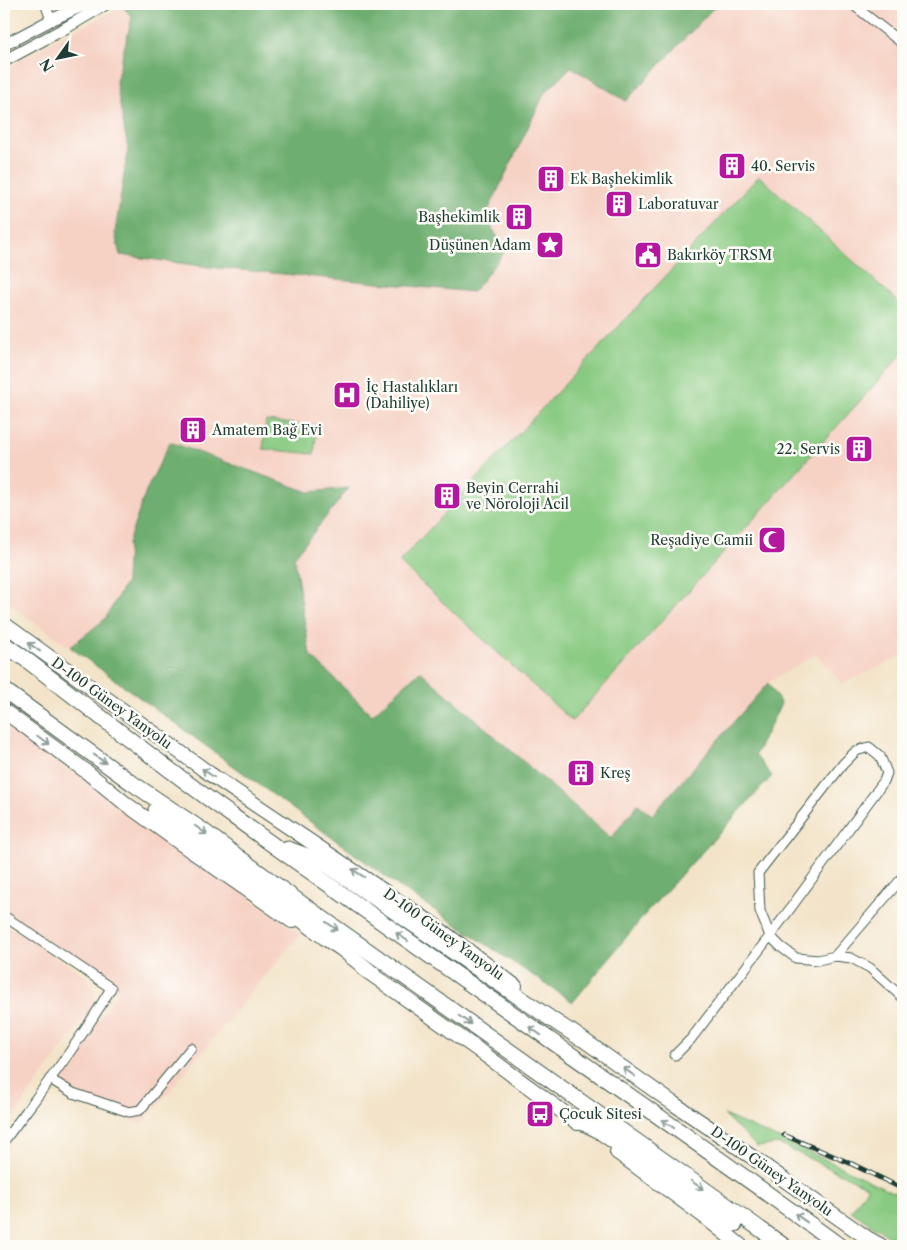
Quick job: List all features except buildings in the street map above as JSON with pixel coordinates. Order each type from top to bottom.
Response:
[{"type":"highway","points":[[4,644],[226,812],[840,1246]]},
{"type":"highway","points":[[4,690],[784,1246]]},
{"type":"highway","points":[[132,782],[142,796],[159,813],[341,948],[372,974]]},
{"type":"highway","points":[[274,845],[296,851],[330,867],[510,992],[580,1038]]},
{"type":"highway","points":[[569,1116],[598,1130],[689,1194],[764,1242],[775,1246]]},
{"type":"main road","name":"D-100 Güney Yanyolu","points":[[4,624],[210,774],[431,922],[580,1038],[877,1244]]},
{"type":"main road","points":[[4,711],[183,845],[342,956],[372,974],[569,1116],[741,1246]]},
{"type":"street","points":[[46,4],[51,20]]},
{"type":"street","points":[[4,45],[86,4]]},
{"type":"street","points":[[4,61],[106,4]]},
{"type":"street","points":[[852,4],[903,44]]},
{"type":"street","points":[[675,1055],[691,1039],[770,936],[884,781],[887,773],[880,756],[869,747],[856,751],[843,764],[758,873],[760,911],[770,936],[796,958],[818,960],[835,956],[851,958],[870,968],[903,998]]},
{"type":"street","points":[[835,956],[850,936],[903,877]]},
{"type":"street","points":[[4,916],[111,988],[81,1038],[4,1141]]},
{"type":"street","points":[[50,1079],[73,1093],[129,1112],[140,1110],[191,1048]]},
{"type":"shaded area","points":[[717,4],[903,4],[903,655],[842,684],[816,654],[768,683],[781,704],[755,755],[772,776],[647,912],[573,1002],[404,890],[4,600],[4,69],[68,33],[123,7],[132,16],[116,82],[128,149],[115,233],[506,250],[485,217],[544,94],[571,67],[626,100]]},
{"type":"shaded area","points":[[4,720],[300,934],[142,1124],[51,1088],[119,991],[4,910]]},
{"type":"shaded area","points":[[4,923],[88,978],[94,991],[93,1006],[4,1129]]},
{"type":"green space","points":[[128,4],[717,4],[626,101],[571,67],[544,94],[485,217],[506,250],[473,292],[209,267],[120,255],[115,233],[128,149],[116,82],[132,17],[123,7]]},
{"type":"green space","points":[[759,176],[903,306],[903,353],[572,721],[399,562]]},
{"type":"green space","points":[[266,421],[317,426],[314,454],[263,449]]},
{"type":"green space","points":[[170,442],[309,492],[349,488],[294,557],[310,655],[372,715],[420,671],[611,838],[638,804],[652,815],[768,683],[781,704],[755,755],[772,776],[647,912],[573,1002],[404,890],[70,647],[105,619],[126,582],[128,543],[146,491]]},
{"type":"green space","points":[[724,1115],[820,1157],[903,1197],[903,1246],[851,1211],[868,1187],[779,1144],[757,1147]]},
{"type":"railway","points":[[784,1135],[852,1164],[903,1189]]},
{"type":"place","name":"40. Servis","points":[[732,166]]},
{"type":"place","name":"Ek Başhekimlik","points":[[551,179]]},
{"type":"place","name":"Laboratuvar","points":[[619,204]]},
{"type":"place","name":"Başhekimlik","points":[[519,217]]},
{"type":"place","name":"Düşünen Adam","points":[[550,245]]},
{"type":"place","name":"Bakırköy TRSM","points":[[648,255]]},
{"type":"place","name":"İç Hastalıkları (Dahiliye)","points":[[347,395]]},
{"type":"place","name":"Amatem Bağ Evi","points":[[193,430]]},
{"type":"place","name":"22. Servis","points":[[859,449]]},
{"type":"place","name":"Beyin Cerrahi ve Nöroloji Acil","points":[[447,496]]},
{"type":"place","name":"Reşadiye Camii","points":[[772,540]]},
{"type":"place","name":"Kreş","points":[[581,773]]},
{"type":"place","name":"Çocuk Sitesi","points":[[540,1114]]}]
